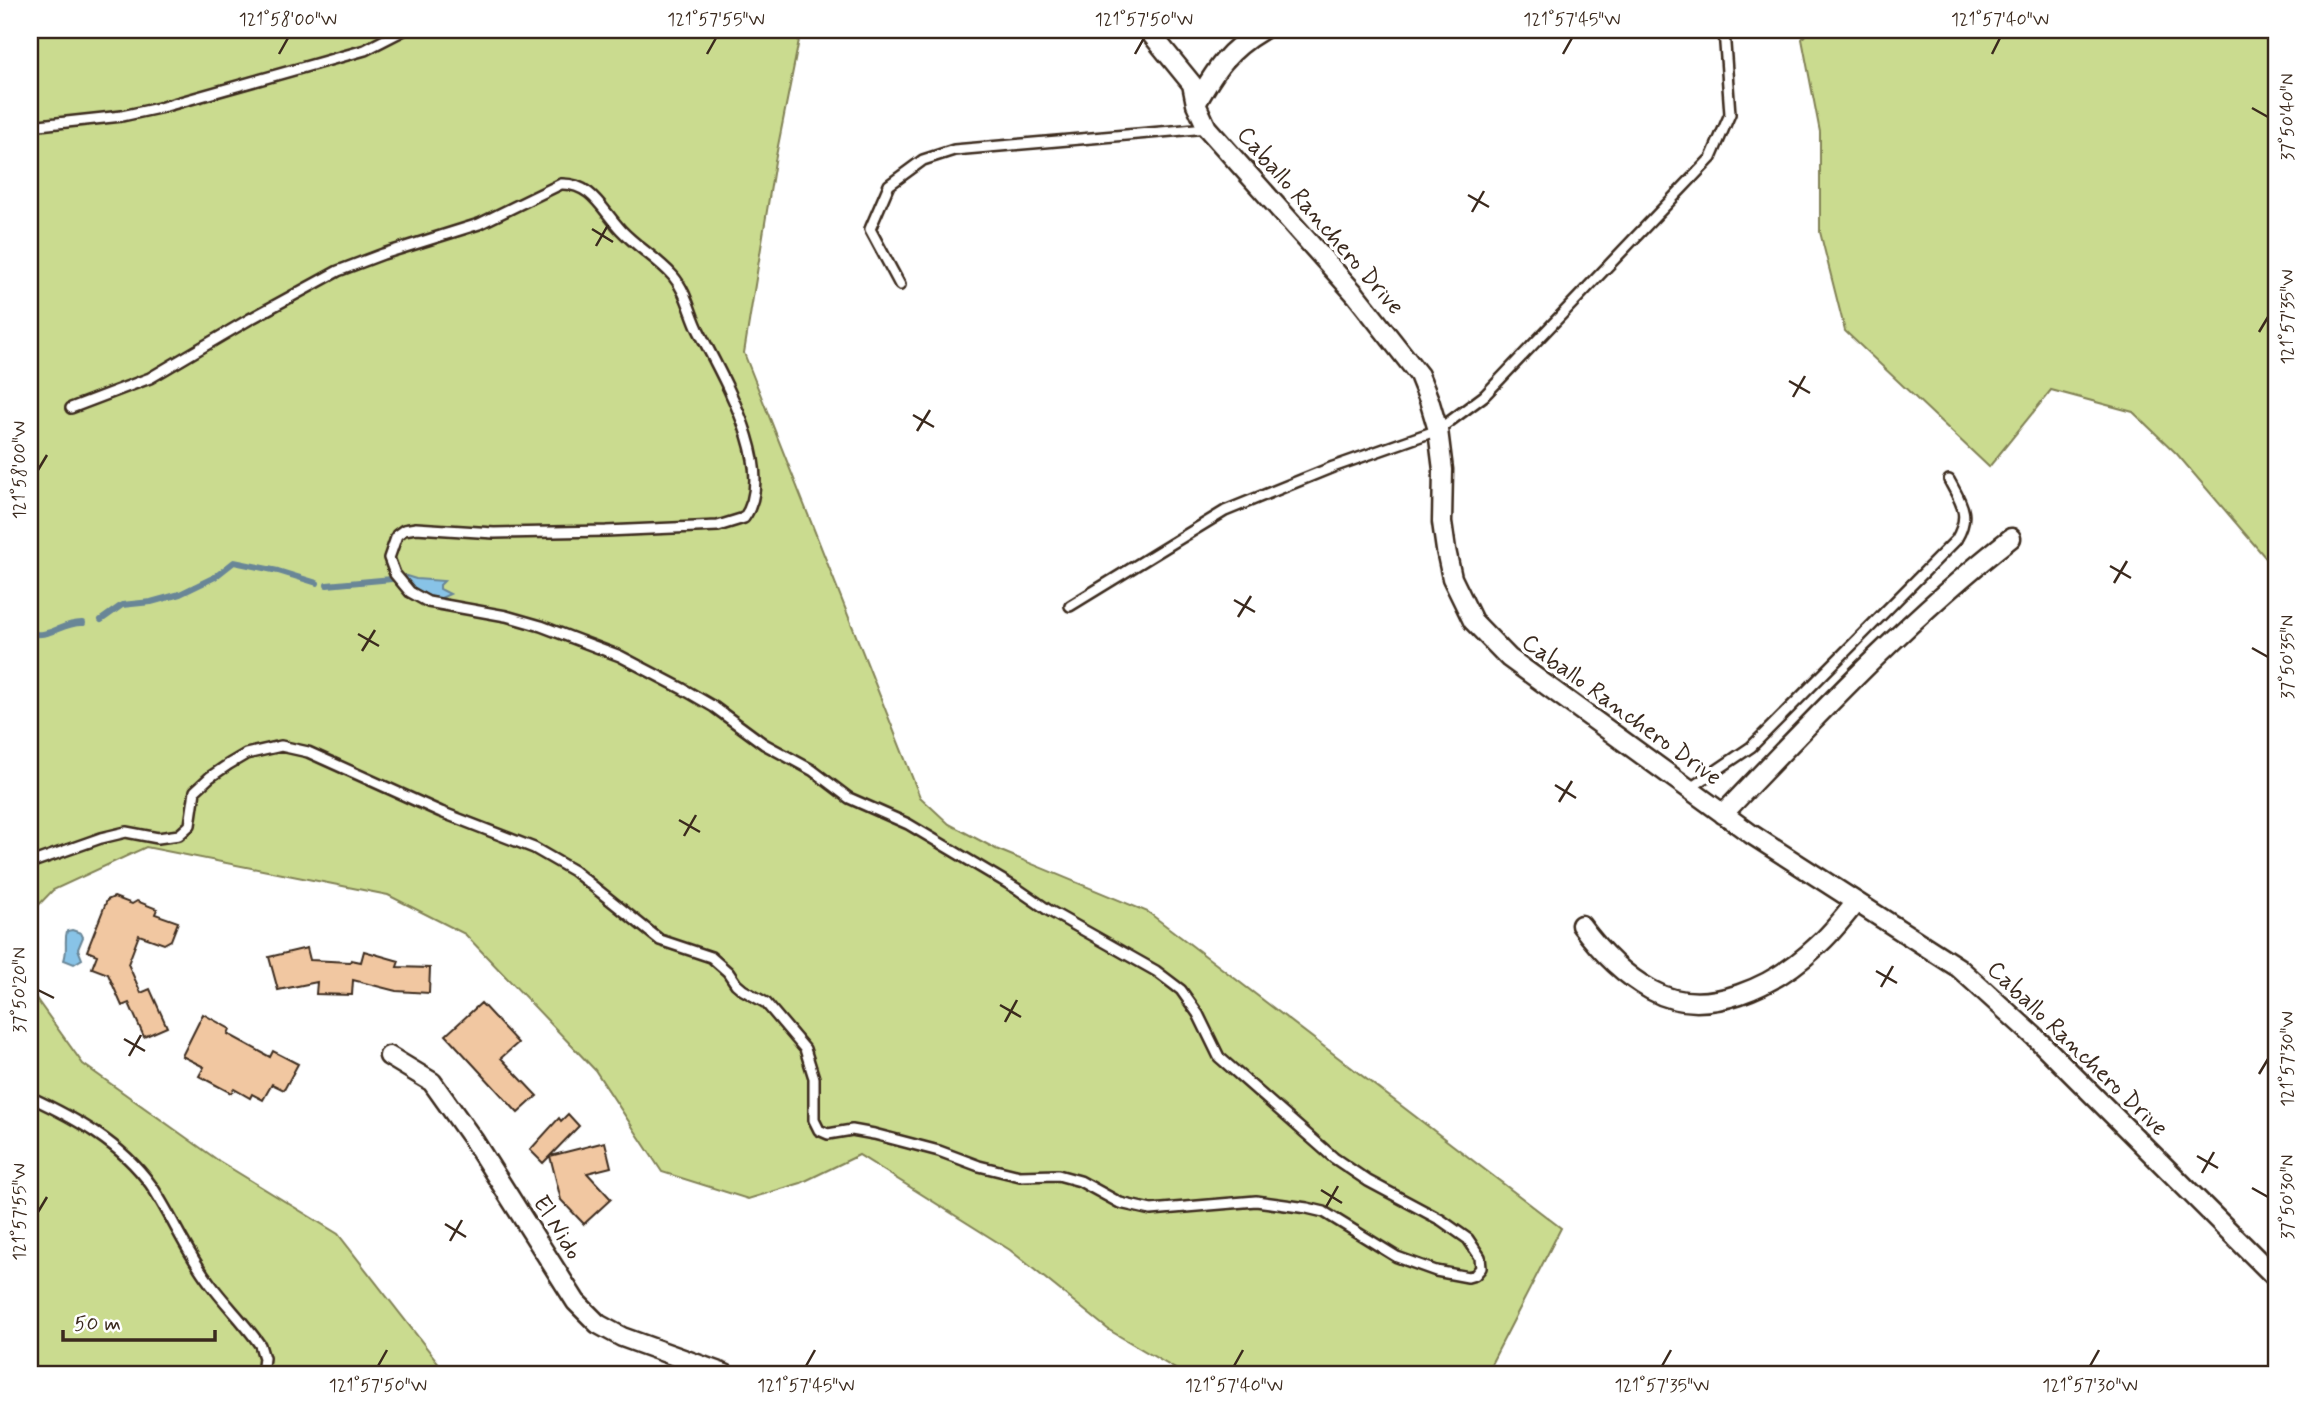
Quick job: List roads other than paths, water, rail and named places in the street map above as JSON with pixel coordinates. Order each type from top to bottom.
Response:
[{"type":"street","name":"Caballo Ranchero Drive","points":[[1148,30],[1192,84],[1196,104],[1208,128],[1356,295],[1396,344],[1424,385],[1438,430],[1443,470],[1442,522],[1446,550],[1452,578],[1473,621],[1509,658],[1723,814],[1959,968],[2035,1037],[2276,1278]]},
{"type":"street","points":[[1154,30],[1192,84]]},
{"type":"street","points":[[1196,104],[1228,53],[1262,30]]},
{"type":"street","points":[[1723,814],[1857,674],[1970,570],[2011,538]]},
{"type":"street","points":[[1580,925],[1615,965],[1653,992],[1676,1000],[1698,1002],[1718,1000],[1751,990],[1808,955],[1856,902]]},
{"type":"street","name":"El Nido","points":[[389,1056],[432,1082],[474,1141],[576,1302],[598,1324],[622,1337],[725,1374]]},
{"type":"lane","points":[[30,126],[122,116],[159,108],[365,50],[404,30]]},
{"type":"lane","points":[[1070,606],[1225,511],[1333,467],[1438,430],[1484,396],[1711,158],[1730,114],[1724,30]]},
{"type":"lane","points":[[900,285],[870,229],[890,185],[923,160],[954,150],[1208,128]]},
{"type":"lane","points":[[30,863],[126,832],[158,838],[179,835],[190,825],[195,791],[210,777],[246,754],[281,746],[296,747],[441,812],[534,848],[574,871],[660,940],[711,957],[729,972],[736,984],[766,1003],[805,1049],[814,1078],[814,1120],[819,1130],[828,1134],[852,1130],[939,1151],[979,1166],[1020,1176],[1058,1175],[1080,1181],[1120,1203],[1151,1210],[1256,1201],[1307,1208],[1324,1212],[1397,1257],[1436,1271],[1468,1277],[1475,1275],[1480,1268],[1480,1257],[1468,1239],[1441,1220],[1368,1181],[1334,1158],[1219,1057],[1198,1014],[1181,990],[1156,971],[1048,910],[908,824],[849,798],[821,775],[764,744],[714,707],[620,656],[541,626],[506,616],[428,602],[410,592],[401,582],[389,558],[397,535],[404,530],[429,527],[494,533],[691,528],[735,523],[744,518],[754,501],[756,487],[750,447],[743,424],[731,391],[675,278],[623,233],[601,203],[585,189],[572,184],[561,184],[479,224],[364,260],[292,295],[150,378],[71,408]]},
{"type":"lane","points":[[1689,789],[1751,747],[1956,540],[1964,528],[1965,513],[1949,480]]},
{"type":"lane","points":[[30,1097],[102,1136],[130,1161],[151,1185],[209,1283],[260,1345],[264,1358],[262,1374]]},
{"type":"lane","points":[[30,1371],[36,1374]]},
{"type":"water","points":[[400,574],[416,579],[444,581],[440,589],[450,594],[439,599],[427,595],[413,587]]},
{"type":"water","points":[[67,931],[81,933],[83,937],[78,949],[82,959],[74,964],[64,960]]},
{"type":"waterway","points":[[101,620],[122,605],[151,602],[180,594],[215,577],[234,562],[317,583]]},
{"type":"waterway","points":[[327,585],[392,579]]},
{"type":"waterway","points":[[30,633],[43,634],[75,623],[83,623]]}]
